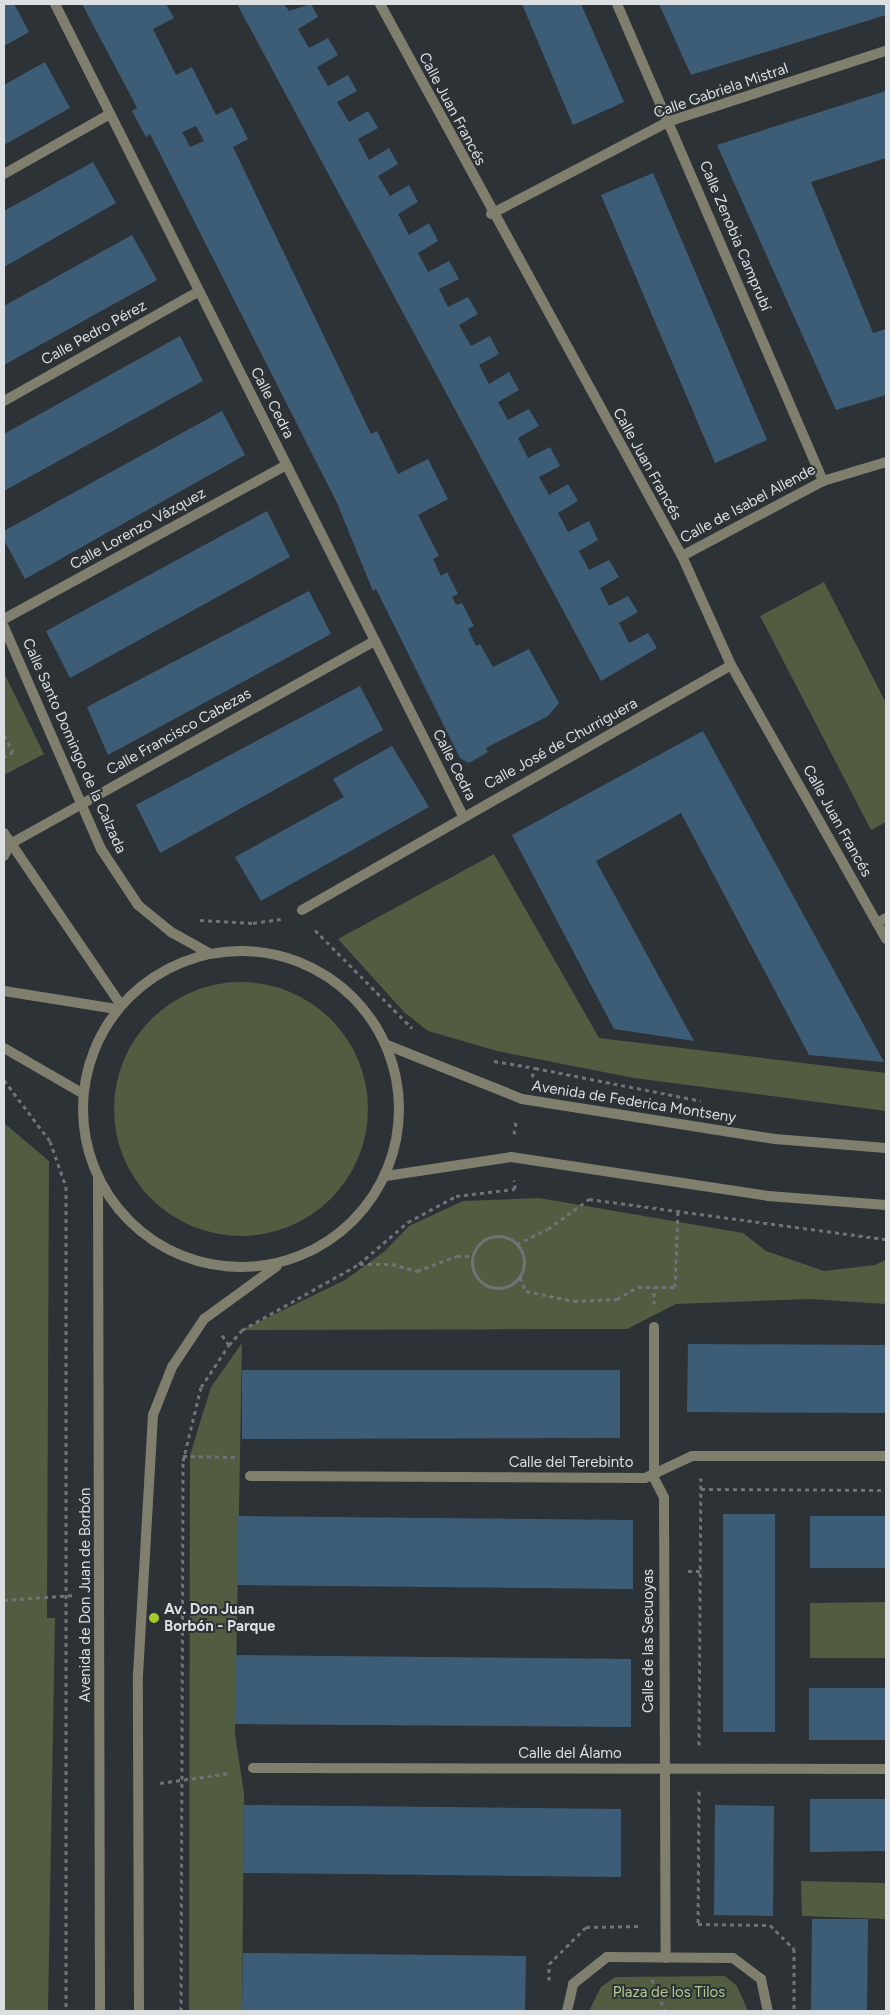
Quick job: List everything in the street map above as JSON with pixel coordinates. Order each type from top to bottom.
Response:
[{"type":"street","name":"Calle Cedra","points":[[55,4],[464,816]]},
{"type":"street","name":"Calle Juan Francés","points":[[380,4],[491,214],[682,556],[731,665],[882,920],[886,939]]},
{"type":"street","name":"Calle Zenobia Camprubí","points":[[618,4],[670,121],[823,481]]},
{"type":"street","name":"Calle Gabriela Mistral","points":[[491,214],[670,121],[886,51]]},
{"type":"street","points":[[4,174],[110,114]]},
{"type":"street","name":"Calle Pedro Pérez","points":[[4,401],[199,291]]},
{"type":"street","name":"Calle de Isabel Allende","points":[[682,556],[823,481],[886,462]]},
{"type":"street","name":"Calle Lorenzo Vázquez","points":[[4,619],[287,465]]},
{"type":"street","name":"Calle Santo Domingo de la Calzada","points":[[4,628],[100,848],[138,905],[171,932],[209,952]]},
{"type":"street","name":"Calle Francisco Cabezas","points":[[10,844],[375,641]]},
{"type":"street","name":"Calle José de Churriguera","points":[[302,910],[731,665]]},
{"type":"street","points":[[4,833],[119,1007]]},
{"type":"street","points":[[4,856],[10,844]]},
{"type":"street","points":[[138,2011],[138,1675],[153,1414],[172,1368],[209,1316],[278,1265],[323,1247],[360,1216],[386,1176],[399,1133],[400,1088],[388,1046],[358,1000],[314,967],[263,951],[209,952],[158,973],[119,1007],[93,1048],[82,1093],[84,1137],[98,1179],[129,1223],[173,1254],[225,1268],[278,1265]]},
{"type":"street","points":[[4,991],[119,1007]]},
{"type":"street","name":"Avenida de Federica Montseny","points":[[388,1046],[522,1099],[775,1139],[886,1148]]},
{"type":"street","points":[[4,1048],[82,1093]]},
{"type":"street","points":[[386,1176],[511,1157],[768,1196],[886,1205]]},
{"type":"street","name":"Avenida de Don Juan de Borbón","points":[[98,1179],[102,1593],[100,2011]]},
{"type":"street","name":"Calle de las Secuoyas","points":[[654,1327],[654,1478],[664,1498],[666,1958]]},
{"type":"street","name":"Calle del Terebinto","points":[[254,1476],[654,1478],[692,1456],[886,1456]]},
{"type":"street","name":"Calle del Álamo","points":[[253,1768],[886,1769]]},
{"type":"street","points":[[567,2011],[573,1984],[607,1957],[733,1958],[747,1966],[761,1979],[768,2011]]},
{"type":"path","points":[[4,735],[13,752],[4,757]]},
{"type":"path","points":[[194,916],[253,923],[277,921],[302,910],[317,934],[422,1034]]},
{"type":"path","points":[[489,1060],[535,1068]]},
{"type":"path","points":[[4,1080],[50,1141],[66,1187],[66,2011]]},
{"type":"path","points":[[517,1244],[548,1229],[589,1199],[886,1239]]},
{"type":"path","points":[[520,1278],[526,1290],[574,1301],[617,1299],[638,1287],[675,1287],[678,1210]]},
{"type":"path","points":[[498,1236],[517,1244],[525,1266],[520,1278],[511,1286],[486,1286],[472,1267],[473,1256],[486,1238],[498,1236]]},
{"type":"path","points":[[359,1264],[392,1264],[417,1271],[457,1256],[473,1256]]},
{"type":"path","points":[[181,2011],[183,1456],[201,1387],[229,1345],[209,1316]]},
{"type":"path","points":[[183,1456],[258,1457],[254,1476]]},
{"type":"path","points":[[701,1489],[886,1490]]},
{"type":"path","points":[[4,1600],[102,1593]]},
{"type":"path","points":[[138,1782],[181,1783],[253,1768]]},
{"type":"path","points":[[651,1976],[665,2011]]},
{"type":"green space","points":[[824,582],[886,703],[886,822],[871,830],[760,616]]},
{"type":"green space","points":[[4,673],[44,754],[4,775]]},
{"type":"green space","points":[[494,854],[599,1038],[886,1073],[886,1111],[634,1078],[497,1051],[428,1031],[404,1012],[338,939]]},
{"type":"green space","points":[[229,982],[253,982],[290,991],[312,1003],[331,1019],[347,1038],[359,1060],[366,1084],[368,1109],[366,1134],[359,1158],[347,1180],[331,1199],[312,1215],[290,1227],[253,1236],[229,1236],[192,1227],[170,1215],[143,1190],[123,1158],[119,1146],[114,1121],[114,1097],[123,1060],[135,1038],[160,1011],[192,991],[204,987]]},
{"type":"green space","points":[[4,1123],[49,1161],[47,1618],[55,1618],[48,2011],[4,2011]]},
{"type":"green space","points":[[539,1198],[743,1233],[766,1251],[824,1271],[875,1265],[886,1260],[886,1304],[810,1299],[676,1304],[627,1329],[242,1330],[345,1280],[385,1251],[409,1226],[463,1201]]},
{"type":"green space","points":[[242,1343],[235,1734],[244,1793],[242,2011],[189,2011],[190,1455],[211,1387]]},
{"type":"green space","points":[[886,1602],[886,1658],[810,1658],[810,1603]]},
{"type":"green space","points":[[801,1881],[886,1883],[886,1919],[802,1916]]},
{"type":"green space","name":"Plaza de los Tilos","points":[[725,1976],[737,1986],[748,2011],[589,2011],[601,1987],[615,1977]]},
{"type":"building","points":[[4,4],[14,4],[29,32],[4,46]]},
{"type":"building","points":[[82,4],[166,4],[174,18],[153,29],[176,75],[192,67],[216,115],[232,107],[248,139],[233,147],[371,434],[377,431],[398,474],[428,459],[448,499],[418,515],[439,556],[433,559],[441,576],[447,572],[458,594],[452,597],[456,605],[462,603],[474,626],[468,629],[476,646],[480,644],[493,667],[529,649],[559,703],[548,716],[486,748],[488,752],[469,763],[460,758],[376,589],[373,591],[337,503],[150,134],[146,137],[132,111],[137,108]],"holes":[[[196,126],[204,141],[190,147],[182,132]]]},
{"type":"building","points":[[237,4],[284,4],[289,11],[311,4],[318,17],[298,29],[309,48],[328,38],[338,55],[317,67],[328,86],[348,75],[357,91],[337,102],[349,122],[368,111],[378,128],[358,139],[369,160],[389,148],[398,164],[378,176],[390,196],[409,185],[418,202],[398,214],[409,235],[429,223],[438,241],[418,253],[428,272],[449,261],[459,279],[439,289],[448,307],[468,297],[478,314],[459,325],[471,346],[490,336],[499,354],[479,365],[489,384],[509,372],[519,390],[498,402],[508,420],[529,409],[539,426],[518,438],[528,458],[550,447],[560,466],[539,477],[549,495],[568,484],[578,501],[558,513],[568,532],[589,521],[598,540],[579,551],[589,570],[609,560],[619,577],[600,588],[609,606],[628,596],[638,612],[619,623],[629,643],[648,633],[657,648],[601,681]]},
{"type":"building","points":[[522,4],[581,4],[624,102],[573,125]]},
{"type":"building","points":[[659,4],[886,4],[886,15],[691,75]]},
{"type":"building","points":[[45,62],[70,108],[4,145],[4,85]]},
{"type":"building","points":[[886,91],[886,158],[811,182],[873,333],[886,329],[886,395],[836,410],[717,145]]},
{"type":"building","points":[[93,162],[116,203],[4,267],[4,211]]},
{"type":"building","points":[[653,173],[767,440],[715,463],[601,195]]},
{"type":"building","points":[[132,235],[157,280],[4,365],[4,306]]},
{"type":"building","points":[[180,336],[203,381],[4,491],[4,434]]},
{"type":"building","points":[[222,411],[245,455],[25,579],[4,540],[4,531]]},
{"type":"building","points":[[267,511],[290,557],[70,678],[46,631]]},
{"type":"building","points":[[309,591],[331,634],[108,755],[87,707]]},
{"type":"building","points":[[360,686],[383,730],[160,853],[136,805]]},
{"type":"building","points":[[703,731],[884,1062],[809,1055],[681,813],[596,861],[694,1041],[614,1029],[512,835]]},
{"type":"building","points":[[392,746],[429,807],[261,901],[235,857],[344,797],[333,779]]},
{"type":"building","points":[[688,1344],[886,1345],[886,1413],[687,1412]]},
{"type":"building","points":[[242,1370],[620,1370],[620,1438],[242,1439]]},
{"type":"building","points":[[723,1514],[775,1514],[775,1732],[723,1732]]},
{"type":"building","points":[[237,1516],[633,1520],[633,1589],[237,1585]]},
{"type":"building","points":[[810,1516],[886,1516],[886,1568],[810,1568]]},
{"type":"building","points":[[235,1655],[631,1659],[631,1727],[235,1724]]},
{"type":"building","points":[[809,1688],[886,1688],[886,1740],[809,1740]]},
{"type":"building","points":[[810,1799],[886,1799],[886,1851],[810,1852]]},
{"type":"building","points":[[244,1805],[621,1809],[621,1877],[243,1873]]},
{"type":"building","points":[[715,1805],[774,1806],[773,1916],[714,1915]]},
{"type":"building","points":[[812,1919],[868,1919],[867,2011],[811,2011]]},
{"type":"building","points":[[243,1953],[526,1956],[525,2011],[242,2011]]},
{"type":"place","name":"Av. Don Juan Borbón - Parque","points":[[154,1618]]}]
